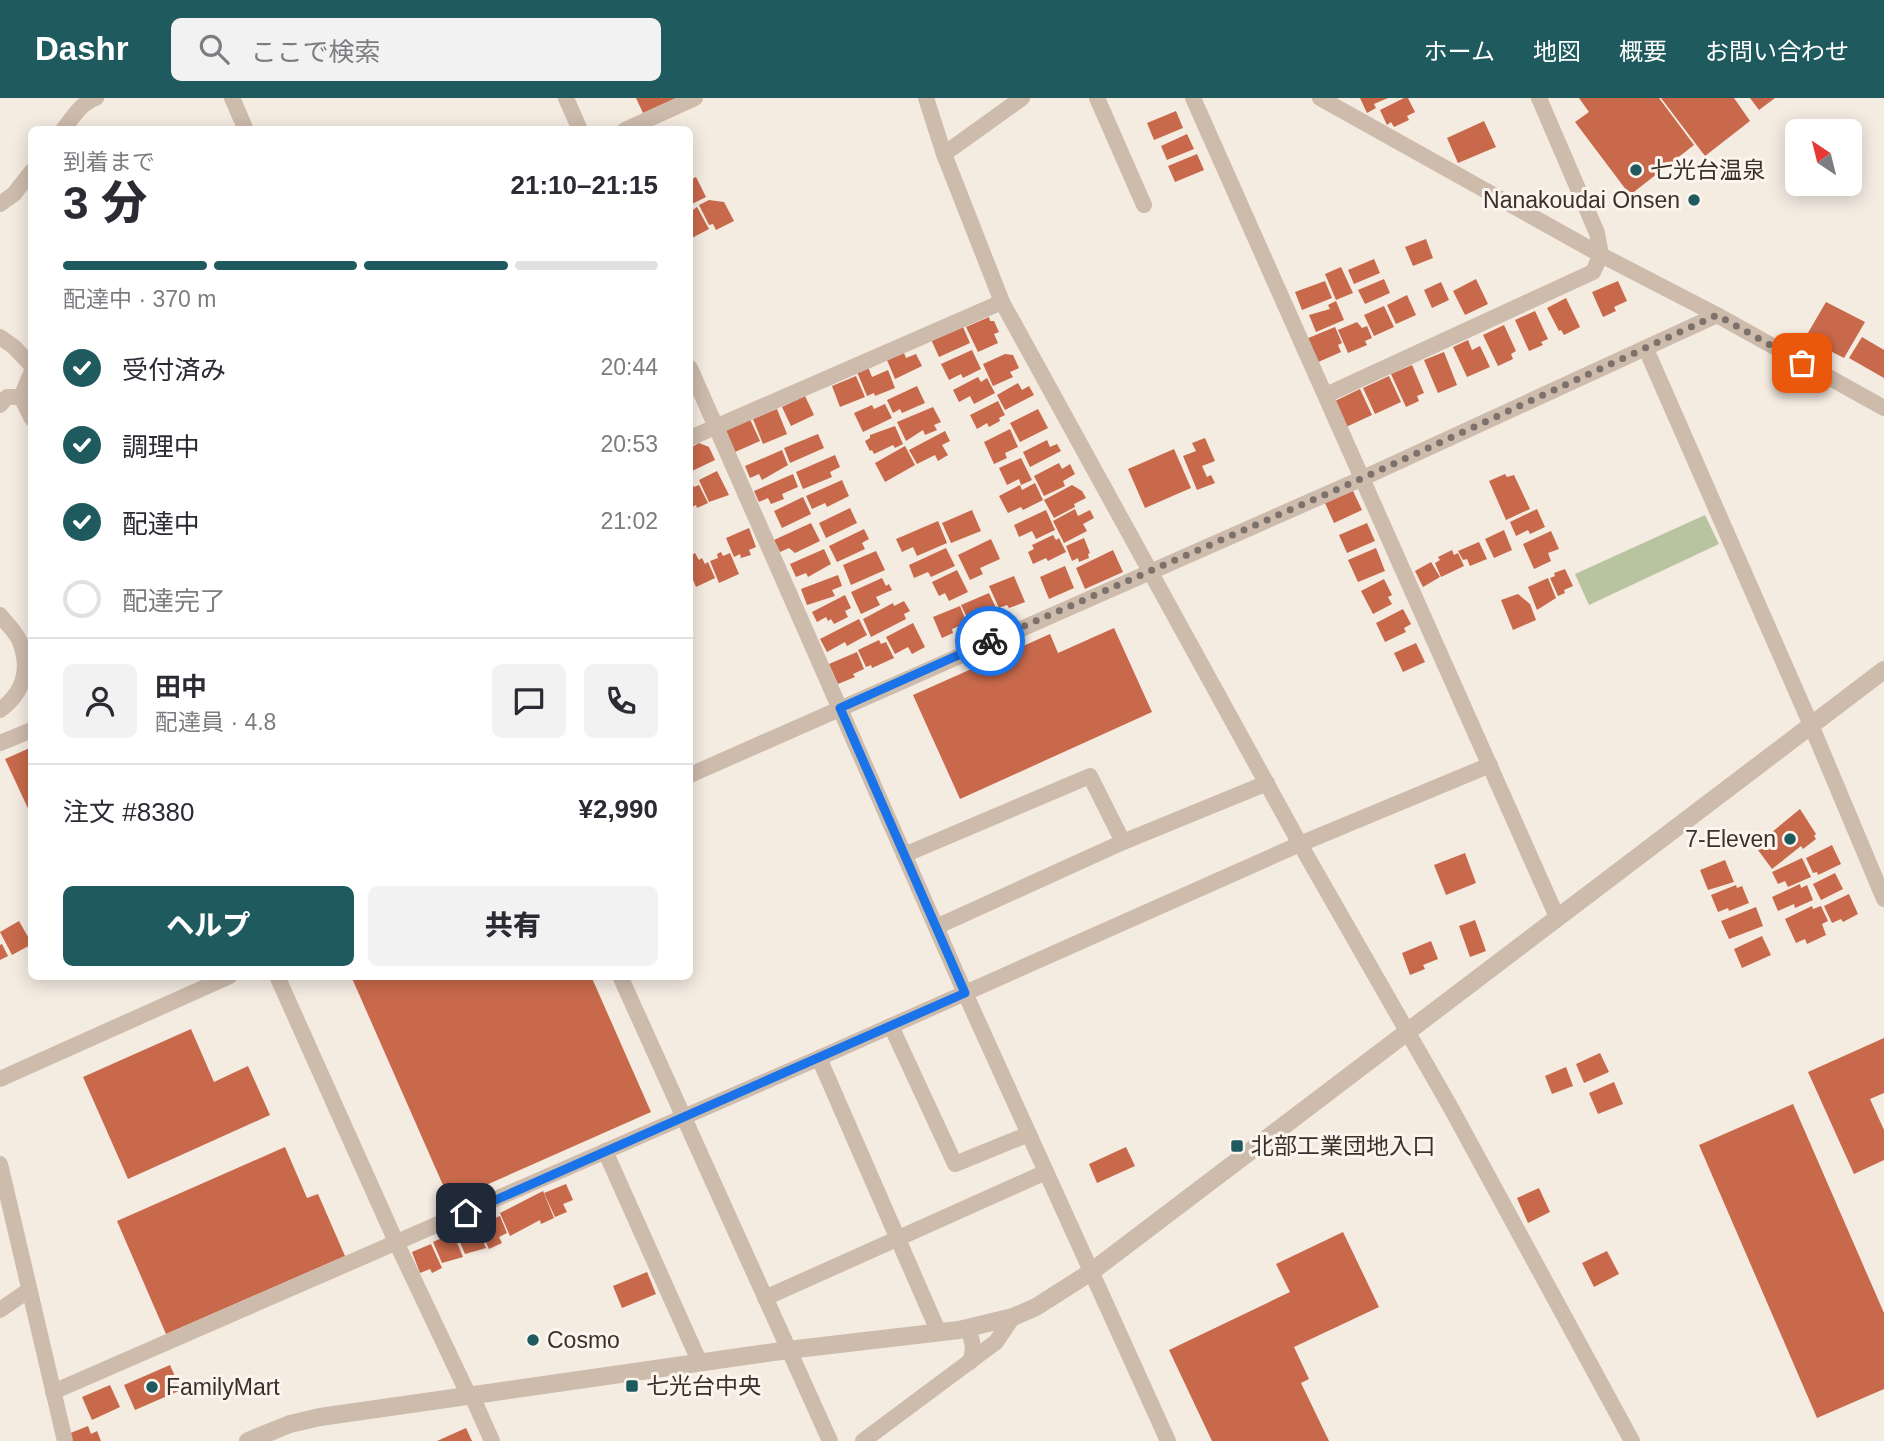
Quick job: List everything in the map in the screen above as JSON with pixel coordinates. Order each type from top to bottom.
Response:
[{"type":"street","points":[[66,126],[79,109],[96,98]]},
{"type":"street","points":[[232,98],[244,126]]},
{"type":"street","points":[[566,98],[578,126]]},
{"type":"street","points":[[634,126],[695,98]]},
{"type":"street","points":[[926,98],[944,154],[1002,302],[1632,1441]]},
{"type":"street","points":[[944,154],[1022,98]]},
{"type":"street","points":[[1097,98],[1144,205]]},
{"type":"street","points":[[1193,98],[1558,917]]},
{"type":"street","points":[[1320,98],[1601,255],[1717,315],[1884,408]]},
{"type":"street","points":[[1326,395],[1593,272],[1601,255],[1597,233],[1539,98]]},
{"type":"street","points":[[0,204],[14,194],[28,177]]},
{"type":"street","points":[[693,437],[1002,302]]},
{"type":"street","points":[[693,774],[1363,478],[1717,315]]},
{"type":"street","points":[[0,337],[15,347],[28,363]]},
{"type":"street","points":[[1646,349],[1811,725],[1884,899]]},
{"type":"street","points":[[693,375],[965,993],[1168,1441]]},
{"type":"street","points":[[0,405],[7,397],[27,395]]},
{"type":"street","points":[[0,615],[20,640],[25,668],[21,690],[0,710]]},
{"type":"street","points":[[248,1441],[290,1424],[320,1417],[788,1350],[967,1329],[1013,1317],[1052,1298],[1091,1272],[1884,670]]},
{"type":"street","points":[[0,743],[28,732]]},
{"type":"street","points":[[53,1392],[397,1244],[1300,844],[1490,765]]},
{"type":"street","points":[[904,855],[1090,776],[1123,842]]},
{"type":"street","points":[[936,927],[1123,842],[1267,783]]},
{"type":"street","points":[[0,1079],[221,980]]},
{"type":"street","points":[[280,980],[397,1244],[492,1441]]},
{"type":"street","points":[[622,980],[830,1441]]},
{"type":"street","points":[[891,1026],[956,1164],[1029,1134]]},
{"type":"street","points":[[819,1058],[939,1333]]},
{"type":"street","points":[[605,1151],[700,1363]]},
{"type":"street","points":[[0,1164],[65,1441]]},
{"type":"street","points":[[765,1298],[1046,1172]]},
{"type":"street","points":[[0,1310],[29,1290]]},
{"type":"street","points":[[863,1441],[996,1342],[1013,1317]]},
{"type":"street","points":[[967,1329],[971,1335],[973,1350],[970,1362]]},
{"type":"green space","points":[[1705,515],[1719,544],[1589,605],[1575,574]]},
{"type":"building","points":[[636,98],[676,98],[643,113]]},
{"type":"building","points":[[1360,98],[1388,98],[1374,104],[1376,108],[1367,113]]},
{"type":"building","points":[[1408,98],[1415,112],[1407,116],[1409,120],[1394,127],[1391,122],[1387,125],[1380,110]]},
{"type":"building","name":"七光台温泉","points":[[1579,98],[1659,98],[1694,145],[1630,195],[1575,122],[1589,112]]},
{"type":"building","points":[[1661,98],[1734,98],[1750,121],[1705,156]]},
{"type":"building","points":[[1750,98],[1775,98],[1759,110]]},
{"type":"building","points":[[1176,111],[1183,128],[1154,140],[1147,123]]},
{"type":"building","points":[[1484,121],[1496,147],[1458,163],[1447,138]]},
{"type":"building","points":[[1187,134],[1194,149],[1167,160],[1161,146]]},
{"type":"building","points":[[1197,154],[1204,170],[1175,182],[1168,166]]},
{"type":"building","points":[[696,177],[706,197],[693,204],[693,178]]},
{"type":"building","points":[[709,200],[724,202],[734,221],[716,230],[713,224],[709,225],[699,205]]},
{"type":"building","points":[[697,207],[709,229],[693,237],[693,210]]},
{"type":"building","points":[[1426,239],[1433,258],[1413,266],[1405,247]]},
{"type":"building","points":[[1374,259],[1380,273],[1354,284],[1348,270]]},
{"type":"building","points":[[1341,267],[1353,293],[1336,300],[1325,274]]},
{"type":"building","points":[[1384,279],[1390,293],[1365,304],[1358,290]]},
{"type":"building","points":[[1476,279],[1488,304],[1465,315],[1453,291]]},
{"type":"building","points":[[1325,281],[1332,298],[1302,310],[1295,292]]},
{"type":"building","points":[[1618,281],[1627,301],[1614,307],[1616,311],[1603,317],[1592,292]]},
{"type":"building","points":[[1441,282],[1449,300],[1432,308],[1424,290]]},
{"type":"building","points":[[1407,295],[1416,315],[1396,324],[1387,305]]},
{"type":"building","points":[[1566,298],[1580,327],[1564,335],[1547,308]]},
{"type":"building","points":[[1336,301],[1344,320],[1316,332],[1309,315],[1330,309],[1328,305]]},
{"type":"building","points":[[1826,302],[1865,322],[1844,358],[1805,338]]},
{"type":"building","points":[[1384,306],[1394,327],[1374,336],[1364,315]]},
{"type":"building","points":[[1535,311],[1548,339],[1541,342],[1543,345],[1529,351],[1515,320]]},
{"type":"building","points":[[989,317],[999,332],[994,334],[998,343],[978,352],[966,327]]},
{"type":"building","points":[[1357,322],[1362,328],[1367,326],[1372,338],[1365,341],[1367,345],[1348,353],[1338,330]]},
{"type":"building","points":[[1504,325],[1516,351],[1511,354],[1513,359],[1498,366],[1483,335]]},
{"type":"building","points":[[963,327],[970,343],[939,357],[930,337]]},
{"type":"building","points":[[1335,327],[1342,343],[1338,345],[1341,352],[1316,363],[1306,339]]},
{"type":"building","points":[[1862,337],[1884,350],[1884,378],[1849,358]]},
{"type":"building","points":[[1468,340],[1472,350],[1480,346],[1490,367],[1467,377],[1453,347]]},
{"type":"building","points":[[972,350],[981,369],[963,378],[961,374],[949,380],[941,364]]},
{"type":"building","points":[[1444,352],[1457,385],[1438,393],[1424,360]]},
{"type":"building","points":[[904,353],[906,358],[916,354],[922,366],[895,379],[887,360]]},
{"type":"building","points":[[1005,354],[1013,355],[1019,368],[1010,372],[1013,377],[993,386],[983,364]]},
{"type":"building","points":[[1412,365],[1424,393],[1417,396],[1419,401],[1406,407],[1391,374]]},
{"type":"building","points":[[868,367],[872,377],[888,370],[895,388],[875,396],[874,393],[867,396],[857,372]]},
{"type":"building","points":[[856,376],[865,397],[840,407],[832,386]]},
{"type":"building","points":[[1389,376],[1401,402],[1375,414],[1363,388]]},
{"type":"building","points":[[978,377],[981,382],[987,378],[995,393],[974,404],[970,396],[959,402],[953,390]]},
{"type":"building","points":[[1018,383],[1022,390],[1029,386],[1034,395],[1005,410],[997,395]]},
{"type":"building","points":[[917,386],[925,403],[902,413],[900,409],[893,413],[887,400]]},
{"type":"building","points":[[1360,389],[1372,415],[1346,427],[1335,401]]},
{"type":"building","points":[[805,396],[814,415],[791,426],[782,407]]},
{"type":"building","points":[[998,401],[1005,415],[989,427],[987,423],[977,429],[970,415]]},
{"type":"building","points":[[885,404],[892,418],[863,432],[854,413],[872,405],[874,409]]},
{"type":"building","points":[[933,407],[941,422],[934,425],[937,430],[925,435],[923,430],[906,441],[897,422]]},
{"type":"building","points":[[777,409],[787,434],[763,444],[753,419]]},
{"type":"building","points":[[1038,409],[1048,428],[1020,442],[1010,423]]},
{"type":"building","points":[[749,417],[760,441],[735,452],[725,428]]},
{"type":"building","points":[[895,426],[903,444],[895,448],[893,445],[874,454],[870,451],[865,441],[870,435]]},
{"type":"building","points":[[1010,429],[1018,447],[1005,453],[1007,458],[994,464],[984,442]]},
{"type":"building","points":[[945,431],[950,441],[942,445],[948,455],[938,461],[935,455],[917,464],[909,450]]},
{"type":"building","points":[[818,434],[824,448],[790,463],[784,448]]},
{"type":"building","points":[[1205,438],[1215,461],[1202,466],[1207,477],[1211,475],[1215,483],[1197,490],[1183,456],[1196,451],[1192,443]]},
{"type":"building","points":[[1047,440],[1050,447],[1057,444],[1061,451],[1030,467],[1023,452]]},
{"type":"building","points":[[699,443],[709,447],[715,460],[693,471],[693,446]]},
{"type":"building","points":[[905,446],[915,465],[885,482],[875,463]]},
{"type":"building","points":[[1174,449],[1191,488],[1145,508],[1128,469]]},
{"type":"building","points":[[782,450],[788,465],[762,480],[759,474],[750,478],[745,466]]},
{"type":"building","points":[[835,455],[840,467],[830,472],[832,477],[803,489],[796,472]]},
{"type":"building","points":[[1021,458],[1032,480],[1021,485],[1019,479],[1007,485],[999,468]]},
{"type":"building","points":[[1059,463],[1062,469],[1070,464],[1075,474],[1063,481],[1065,486],[1044,496],[1034,476]]},
{"type":"building","points":[[717,471],[729,495],[709,502],[699,480]]},
{"type":"building","points":[[793,474],[798,487],[782,494],[784,499],[771,504],[768,498],[759,502],[754,491]]},
{"type":"building","points":[[1505,474],[1507,477],[1514,475],[1530,509],[1506,520],[1489,481]]},
{"type":"building","points":[[842,480],[849,496],[827,507],[825,503],[812,509],[806,496]]},
{"type":"building","points":[[1035,483],[1043,500],[1023,510],[1021,507],[1008,513],[999,496],[1020,485],[1022,490]]},
{"type":"building","points":[[699,485],[708,503],[697,508],[696,505],[693,506],[693,486]]},
{"type":"building","points":[[1072,485],[1082,491],[1086,498],[1054,518],[1044,500]]},
{"type":"building","points":[[1353,491],[1362,510],[1334,523],[1325,503]]},
{"type":"building","points":[[803,497],[811,514],[782,528],[774,511]]},
{"type":"building","points":[[850,508],[857,523],[826,538],[819,523]]},
{"type":"building","points":[[1075,509],[1078,516],[1090,510],[1094,518],[1083,524],[1087,531],[1064,543],[1053,521]]},
{"type":"building","points":[[1537,509],[1545,527],[1530,534],[1528,530],[1516,536],[1510,522]]},
{"type":"building","points":[[972,510],[981,531],[951,543],[942,523]]},
{"type":"building","points":[[1046,510],[1055,530],[1036,539],[1032,531],[1019,537],[1014,525]]},
{"type":"building","points":[[938,521],[947,543],[917,556],[913,547],[902,552],[896,539]]},
{"type":"building","points":[[811,523],[820,541],[795,553],[789,548],[780,552],[774,540]]},
{"type":"building","points":[[1367,523],[1375,541],[1347,553],[1339,535]]},
{"type":"building","points":[[749,528],[756,547],[749,550],[751,555],[741,558],[740,554],[734,557],[726,538]]},
{"type":"building","points":[[864,529],[869,539],[862,543],[865,549],[837,562],[829,546]]},
{"type":"building","points":[[1504,530],[1512,550],[1494,558],[1485,539]]},
{"type":"building","points":[[1551,531],[1559,549],[1548,553],[1551,561],[1534,569],[1523,544]]},
{"type":"building","points":[[1053,535],[1056,540],[1059,538],[1066,552],[1048,561],[1046,558],[1033,564],[1028,552],[1034,549],[1032,545]]},
{"type":"building","points":[[1084,538],[1090,553],[1089,558],[1079,562],[1078,558],[1072,561],[1066,546]]},
{"type":"building","points":[[991,539],[1000,559],[980,568],[983,574],[970,580],[958,555]]},
{"type":"building","points":[[1479,542],[1487,559],[1470,566],[1458,551]]},
{"type":"building","points":[[946,548],[955,566],[931,577],[928,572],[914,578],[909,565]]},
{"type":"building","points":[[1376,548],[1385,571],[1358,582],[1348,560]]},
{"type":"building","points":[[824,549],[831,564],[808,577],[806,573],[796,577],[790,564]]},
{"type":"building","points":[[1113,550],[1123,572],[1085,589],[1076,568]]},
{"type":"building","points":[[1452,550],[1454,555],[1458,553],[1464,566],[1441,577],[1435,563],[1440,560],[1438,557]]},
{"type":"building","points":[[876,551],[885,570],[851,585],[843,565]]},
{"type":"building","points":[[721,552],[723,556],[730,553],[739,574],[719,583],[710,561],[718,558],[717,554]]},
{"type":"building","points":[[695,553],[699,560],[702,558],[705,564],[708,562],[715,578],[696,587],[693,580]]},
{"type":"building","points":[[1431,562],[1440,577],[1423,587],[1415,571]]},
{"type":"building","points":[[1065,566],[1074,588],[1049,599],[1040,577]]},
{"type":"building","points":[[1565,569],[1573,586],[1558,596],[1550,578],[1555,576],[1554,573]]},
{"type":"building","points":[[957,570],[968,592],[949,601],[945,593],[939,596],[932,582]]},
{"type":"building","points":[[838,575],[842,586],[832,590],[835,596],[807,605],[801,589]]},
{"type":"building","points":[[1014,576],[1025,602],[1009,608],[1007,605],[999,608],[989,586]]},
{"type":"building","points":[[882,578],[892,590],[876,597],[880,605],[861,614],[851,592]]},
{"type":"building","points":[[1548,578],[1556,598],[1537,610],[1528,587]]},
{"type":"building","points":[[1384,579],[1392,595],[1388,597],[1392,604],[1373,614],[1361,591]]},
{"type":"building","points":[[989,593],[997,610],[968,620],[961,605]]},
{"type":"building","points":[[1518,594],[1530,604],[1536,620],[1513,630],[1501,600]]},
{"type":"building","points":[[845,595],[851,608],[845,611],[848,617],[834,624],[826,617],[817,622],[812,612]]},
{"type":"building","points":[[904,601],[910,611],[904,614],[906,619],[871,637],[863,619],[893,603],[894,606]]},
{"type":"building","points":[[960,606],[967,623],[952,629],[953,633],[942,638],[933,617]]},
{"type":"building","points":[[1403,609],[1411,624],[1404,628],[1406,632],[1385,642],[1376,623]]},
{"type":"building","points":[[859,619],[867,635],[847,646],[845,642],[827,652],[820,639]]},
{"type":"building","points":[[913,623],[925,647],[912,654],[908,647],[895,654],[886,637]]},
{"type":"building","points":[[1114,628],[1152,712],[960,799],[913,695],[1050,634],[1058,653]]},
{"type":"building","points":[[879,640],[881,644],[886,642],[894,658],[872,668],[871,665],[866,667],[858,650]]},
{"type":"building","points":[[1416,643],[1425,662],[1403,672],[1394,653]]},
{"type":"building","points":[[857,652],[864,669],[853,674],[855,677],[838,684],[829,664]]},
{"type":"building","points":[[28,749],[28,808],[5,759]]},
{"type":"building","name":"7-Eleven","points":[[1800,809],[1816,834],[1816,839],[1803,849],[1801,846],[1772,869],[1755,846]]},
{"type":"building","points":[[1832,845],[1841,864],[1818,875],[1817,872],[1813,873],[1806,858]]},
{"type":"building","points":[[1465,853],[1476,883],[1446,895],[1434,865]]},
{"type":"building","points":[[1802,858],[1811,877],[1788,887],[1785,881],[1778,884],[1772,872]]},
{"type":"building","points":[[1725,860],[1734,882],[1708,890],[1700,870]]},
{"type":"building","points":[[1835,873],[1843,889],[1821,900],[1813,884]]},
{"type":"building","points":[[1800,884],[1801,888],[1807,885],[1813,900],[1795,908],[1794,904],[1778,911],[1772,897]]},
{"type":"building","points":[[1736,885],[1737,888],[1742,886],[1749,903],[1729,911],[1728,908],[1718,912],[1711,895]]},
{"type":"building","points":[[1849,894],[1858,914],[1843,922],[1841,919],[1832,923],[1824,906]]},
{"type":"building","points":[[1812,906],[1813,909],[1821,906],[1828,921],[1822,924],[1826,935],[1807,944],[1805,939],[1796,943],[1785,919]]},
{"type":"building","points":[[1756,907],[1763,926],[1729,939],[1721,921]]},
{"type":"building","points":[[1475,920],[1486,951],[1470,957],[1459,926]]},
{"type":"building","points":[[19,921],[28,937],[28,946],[12,955],[0,932]]},
{"type":"building","points":[[1762,936],[1771,955],[1742,968],[1734,949]]},
{"type":"building","points":[[1431,941],[1438,959],[1423,965],[1425,969],[1410,975],[1402,953]]},
{"type":"building","points":[[2,944],[8,956],[0,960],[0,945]]},
{"type":"building","points":[[353,980],[593,980],[651,1112],[450,1201]]},
{"type":"building","points":[[191,1029],[214,1082],[248,1066],[270,1115],[128,1179],[83,1077]]},
{"type":"building","points":[[1884,1038],[1884,1093],[1870,1099],[1884,1130],[1884,1160],[1854,1174],[1808,1072]]},
{"type":"building","points":[[1600,1053],[1609,1072],[1584,1083],[1576,1064]]},
{"type":"building","points":[[1566,1067],[1573,1086],[1552,1094],[1545,1076]]},
{"type":"building","points":[[1614,1082],[1623,1104],[1598,1114],[1589,1093]]},
{"type":"building","points":[[1793,1104],[1884,1313],[1884,1389],[1817,1418],[1699,1145]]},
{"type":"building","points":[[285,1147],[307,1198],[318,1194],[345,1256],[166,1334],[117,1221]]},
{"type":"building","points":[[1126,1147],[1135,1166],[1097,1183],[1089,1164]]},
{"type":"building","points":[[566,1184],[573,1200],[563,1204],[567,1212],[555,1217],[544,1193]]},
{"type":"building","points":[[1539,1188],[1550,1212],[1528,1223],[1517,1198]]},
{"type":"building","points":[[543,1191],[554,1218],[541,1224],[540,1220],[510,1236],[500,1213]]},
{"type":"building","points":[[500,1216],[507,1233],[499,1237],[502,1243],[489,1249],[478,1225]]},
{"type":"building","points":[[476,1225],[486,1248],[465,1254],[456,1233]]},
{"type":"building","points":[[1343,1232],[1379,1307],[1294,1347],[1309,1379],[1301,1383],[1329,1441],[1212,1441],[1169,1350],[1290,1292],[1276,1264]]},
{"type":"building","points":[[453,1233],[463,1257],[442,1263],[433,1242]]},
{"type":"building","points":[[431,1244],[442,1268],[432,1273],[430,1269],[420,1273],[412,1252]]},
{"type":"building","points":[[1607,1251],[1619,1274],[1594,1287],[1582,1263]]},
{"type":"building","points":[[647,1272],[656,1294],[622,1308],[613,1286]]},
{"type":"building","name":"FamilyMart","points":[[170,1365],[181,1390],[135,1410],[124,1385]]},
{"type":"building","points":[[110,1385],[120,1407],[92,1420],[82,1397]]},
{"type":"building","points":[[88,1426],[91,1434],[97,1431],[101,1441],[72,1441],[68,1434]]},
{"type":"building","points":[[466,1428],[472,1441],[437,1441]]},
{"type":"way so far","points":[[990,641],[1363,478],[1717,315],[1802,363]]},
{"type":"place","name":"七光台温泉","points":[[1636,170]]},
{"type":"place","name":"Nanakoudai Onsen","points":[[1694,200]]},
{"type":"place","name":"7-Eleven","points":[[1790,839]]},
{"type":"place","name":"北部工業団地入口","points":[[1237,1146]]},
{"type":"place","name":"Cosmo","points":[[533,1340]]},
{"type":"place","name":"七光台中央","points":[[632,1386]]},
{"type":"place","name":"FamilyMart","points":[[152,1387]]},
{"type":"route","points":[[466,1213],[965,993],[840,708],[990,641]]}]
